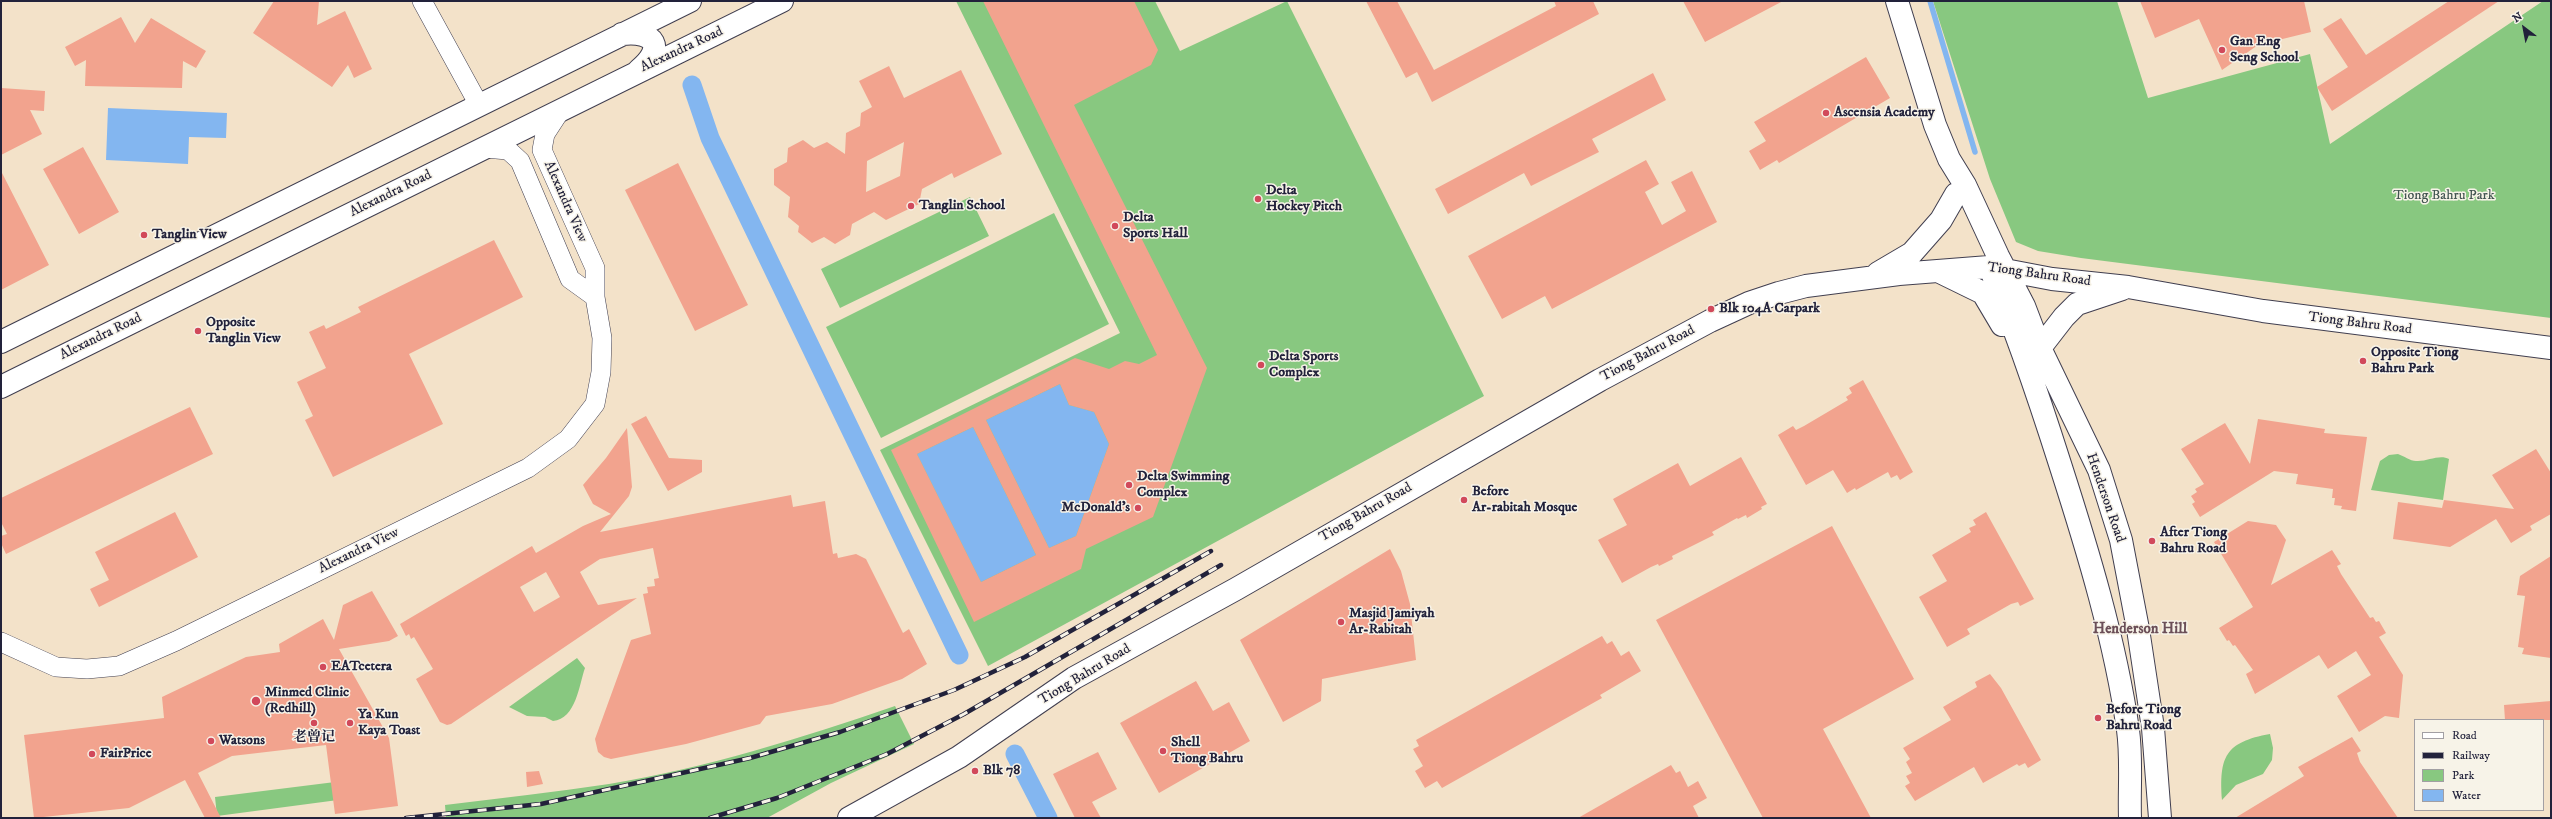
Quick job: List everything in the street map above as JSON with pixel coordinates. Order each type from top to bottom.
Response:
[{"type":"main road","points":[[1,342],[690,1]]},
{"type":"main road","name":"Alexandra Road","points":[[1,387],[782,1]]},
{"type":"main road","name":"Henderson Road","points":[[1897,1],[1935,125],[1949,159],[1965,185],[1997,268],[2008,311],[2045,416],[2088,553],[2110,638],[2128,732],[2130,818]]},
{"type":"main road","points":[[622,34],[636,32],[646,34],[650,38],[654,53],[650,60],[638,71]]},
{"type":"main road","name":"Henderson Road","points":[[1949,159],[1956,194],[1997,268],[2024,306],[2040,348],[2099,470],[2121,540],[2138,629],[2153,728],[2160,818]]},
{"type":"main road","points":[[1870,278],[1912,253],[1941,220],[1956,194]]},
{"type":"main road","name":"Tiong Bahru Road","points":[[849,818],[959,756],[1074,678],[1236,589],[1586,388],[1710,321],[1749,303],[1779,292],[1806,286],[1870,278],[1997,268],[2052,278],[2128,287],[2270,312],[2551,348]]},
{"type":"main road","points":[[1938,272],[1984,293],[2012,343],[2045,416]]},
{"type":"main road","points":[[2040,348],[2064,317],[2077,304],[2128,287]]},
{"type":"street","points":[[422,1],[479,106]]},
{"type":"street","name":"Alexandra View","points":[[1,642],[56,667],[87,669],[120,666],[189,635],[528,468],[568,439],[595,404],[601,372],[602,338],[595,297],[595,268],[542,150],[544,134],[560,111]]},
{"type":"street","name":"Alexandra View","points":[[484,148],[508,150],[520,161],[570,279],[595,297]]},
{"type":"green space","name":"Delta Sports Complex","points":[[956,1],[1155,1],[1180,51],[1287,1],[1484,396],[988,666],[880,450],[1120,333]]},
{"type":"green space","name":"Tiong Bahru Park","points":[[1933,1],[2117,1],[2148,98],[2310,54],[2330,144],[2543,1],[2551,1],[2551,318],[2081,258],[2038,251],[2016,242],[1990,179]]},
{"type":"green space","points":[[970,197],[989,236],[840,308],[821,269]]},
{"type":"green space","points":[[1054,213],[1109,324],[881,438],[826,327]]},
{"type":"green space","points":[[2398,454],[2414,461],[2441,457],[2449,459],[2443,500],[2371,490],[2380,461],[2389,455]]},
{"type":"green space","points":[[577,658],[585,668],[572,708],[561,719],[553,721],[545,717],[527,716],[509,707]]},
{"type":"green space","points":[[895,706],[914,744],[831,783],[767,818],[446,818],[445,805],[609,784],[682,770],[789,741]]},
{"type":"green space","points":[[2270,734],[2273,748],[2272,760],[2263,774],[2236,785],[2222,800],[2222,773],[2224,762],[2228,754],[2234,747],[2243,742],[2255,737]]},
{"type":"green space","points":[[335,782],[338,800],[217,816],[215,797]]},
{"type":"water","points":[[108,108],[227,113],[226,138],[189,137],[188,164],[106,160]]},
{"type":"water","points":[[1060,384],[1069,405],[1094,412],[1109,444],[1076,536],[1049,548],[986,420]]},
{"type":"water","points":[[973,427],[1036,555],[981,582],[917,454]]},
{"type":"building","points":[[274,1],[319,1],[317,25],[345,11],[372,69],[354,78],[348,65],[332,87],[253,33]]},
{"type":"building","points":[[983,1],[1134,1],[1158,50],[1151,65],[1074,105],[1207,368],[1153,517],[1086,549],[1081,569],[974,622],[891,450],[1075,358],[1109,369],[1125,361],[1139,364],[1157,355]],"holes":[[[1060,384],[1069,405],[1094,412],[1109,444],[1076,536],[1049,548],[986,420]],[[973,427],[1036,555],[981,582],[917,454]]]},
{"type":"building","points":[[1366,1],[1397,1],[1434,70],[1556,6],[1554,1],[1593,1],[1599,14],[1432,102],[1417,72],[1406,78]]},
{"type":"building","points":[[1683,1],[1783,1],[1705,42]]},
{"type":"building","points":[[2140,1],[2304,1],[2311,32],[2258,45],[2222,70],[2199,19],[2155,38]]},
{"type":"building","points":[[2449,1],[2499,1],[2332,111],[2317,87],[2348,67],[2323,29],[2341,18],[2366,55]]},
{"type":"building","points":[[121,17],[135,43],[151,18],[206,51],[196,68],[183,61],[182,88],[85,86],[86,60],[75,66],[65,47]]},
{"type":"building","points":[[1866,57],[1890,98],[1779,163],[1777,160],[1760,170],[1749,151],[1766,141],[1754,122]]},
{"type":"building","points":[[889,66],[904,98],[961,70],[1002,154],[954,178],[952,173],[922,189],[919,204],[886,220],[874,212],[852,224],[850,235],[835,244],[824,237],[812,243],[798,232],[799,226],[788,217],[790,197],[774,185],[774,169],[787,162],[788,148],[803,140],[814,148],[827,142],[845,154],[846,133],[860,126],[861,113],[872,107],[859,81]],"holes":[[[904,142],[900,176],[866,192],[867,161]]]},
{"type":"building","points":[[1653,73],[1666,100],[1592,139],[1599,152],[1531,186],[1524,173],[1448,214],[1435,189]]},
{"type":"building","points":[[1,88],[45,91],[44,111],[30,110],[42,134],[1,155]]},
{"type":"building","points":[[83,147],[119,212],[79,234],[43,169]]},
{"type":"building","points":[[1646,160],[1659,184],[1645,192],[1662,225],[1686,211],[1671,182],[1692,171],[1717,222],[1552,309],[1545,296],[1502,319],[1468,256]]},
{"type":"building","points":[[678,163],[748,305],[695,331],[625,190]]},
{"type":"building","points":[[1,171],[49,265],[1,290]]},
{"type":"building","points":[[494,240],[523,297],[409,354],[443,424],[333,477],[305,420],[313,416],[297,382],[326,368],[309,332],[324,325],[326,329],[361,312],[358,307]]},
{"type":"building","points":[[1863,380],[1913,472],[1900,480],[1897,475],[1891,478],[1888,472],[1856,490],[1855,488],[1847,493],[1833,470],[1806,485],[1778,435],[1793,426],[1796,430],[1804,426],[1848,400],[1846,397],[1852,393],[1849,388]]},
{"type":"building","points":[[190,407],[213,454],[6,554],[1,543],[1,536],[7,534],[1,522],[1,498]]},
{"type":"building","points":[[646,416],[669,458],[702,460],[702,472],[668,491],[631,424]]},
{"type":"building","points":[[2258,419],[2325,429],[2324,433],[2367,437],[2356,511],[2341,509],[2342,506],[2334,505],[2335,498],[2332,498],[2333,489],[2296,484],[2298,474],[2274,471],[2200,517],[2192,504],[2195,502],[2191,496],[2197,492],[2195,489],[2204,484],[2181,449],[2225,423],[2250,464]]},
{"type":"building","points":[[627,428],[632,487],[629,496],[600,532],[791,495],[793,507],[825,501],[833,554],[837,553],[838,558],[856,554],[866,559],[903,633],[909,629],[927,664],[902,679],[832,704],[766,716],[760,724],[686,744],[611,759],[604,757],[598,752],[595,739],[631,640],[651,634],[643,594],[648,593],[647,587],[655,586],[654,579],[659,578],[653,548],[600,559],[580,572],[598,605],[637,598],[451,724],[447,725],[440,722],[416,679],[433,669],[414,637],[411,639],[409,634],[406,636],[400,624],[532,546],[536,553],[583,526],[611,514],[593,504],[583,485],[606,458]],"holes":[[[546,572],[560,597],[534,612],[520,587]]]},
{"type":"building","points":[[2536,449],[2551,473],[2551,514],[2530,526],[2532,530],[2511,543],[2496,519],[2450,547],[2393,539],[2398,502],[2442,508],[2444,500],[2514,509],[2492,475]]},
{"type":"building","points":[[1741,457],[1767,504],[1761,507],[1762,509],[1747,518],[1746,515],[1738,519],[1737,518],[1712,532],[1714,535],[1672,556],[1673,559],[1659,566],[1658,564],[1651,567],[1622,583],[1598,540],[1627,525],[1613,499],[1678,463],[1690,486]]},
{"type":"building","points":[[175,512],[198,557],[99,607],[90,589],[109,580],[95,552]]},
{"type":"building","points":[[1986,512],[2034,599],[2020,606],[2018,602],[2011,604],[1967,629],[1970,634],[1947,647],[1919,597],[1947,581],[1932,555],[1971,532],[1969,528],[1976,525],[1973,520]]},
{"type":"building","points":[[2248,521],[2276,525],[2286,540],[2271,585],[2332,550],[2341,564],[2337,566],[2341,574],[2370,618],[2373,617],[2376,622],[2379,621],[2386,633],[2379,637],[2403,675],[2399,718],[2385,716],[2359,732],[2337,696],[2371,675],[2356,651],[2328,669],[2319,655],[2255,694],[2246,674],[2253,670],[2235,645],[2233,646],[2229,640],[2227,641],[2219,628],[2253,607],[2214,542]]},
{"type":"building","points":[[1832,526],[1914,679],[1823,729],[1871,818],[1763,818],[1656,620]]},
{"type":"building","name":"Masjid Jamiyah Ar-Rabitah","points":[[1390,549],[1401,571],[1410,604],[1416,660],[1322,679],[1321,701],[1283,722],[1240,640]]},
{"type":"building","points":[[2551,556],[2551,658],[2522,654],[2524,648],[2518,647],[2525,596],[2517,595],[2520,576]]},
{"type":"building","points":[[372,591],[398,636],[389,641],[339,649],[389,738],[398,806],[335,814],[326,745],[232,756],[198,773],[221,818],[205,818],[185,780],[129,808],[34,818],[24,735],[164,718],[162,697],[246,657],[280,652],[279,644],[323,619],[334,640],[343,605]]},
{"type":"building","points":[[1602,636],[1607,644],[1612,641],[1621,656],[1629,651],[1641,671],[1600,695],[1602,698],[1442,788],[1437,781],[1425,788],[1415,771],[1423,766],[1413,749],[1419,746],[1416,740]]},
{"type":"building","points":[[1990,674],[2001,688],[2041,760],[2028,768],[2025,763],[2019,766],[2017,764],[1983,783],[1974,767],[1915,801],[1905,786],[1910,783],[1906,776],[1912,773],[1906,762],[1910,759],[1903,748],[1951,720],[1943,707],[1977,687],[1975,682]]},
{"type":"building","name":"Shell Tiong Bahru","points":[[1196,681],[1213,711],[1229,702],[1250,741],[1159,793],[1120,723]]},
{"type":"building","points":[[2551,701],[2551,720],[2505,719],[2504,705]]},
{"type":"building","points":[[2352,737],[2361,751],[2357,753],[2360,762],[2398,818],[2235,818],[2304,776],[2298,767]]},
{"type":"building","points":[[1098,752],[1117,789],[1092,802],[1101,818],[1075,818],[1053,774]]},
{"type":"building","points":[[1671,765],[1676,773],[1680,771],[1688,787],[1698,781],[1707,798],[1693,806],[1699,818],[1578,818]]},
{"type":"building","points":[[539,771],[543,784],[527,787],[526,772]]},
{"type":"waterway","points":[[1930,1],[1975,152]]},
{"type":"waterway","points":[[692,85],[710,138],[959,655]]},
{"type":"waterway","points":[[1015,754],[1048,818]]},
{"type":"railway","points":[[406,818],[541,804],[750,758],[840,732],[954,690],[1025,657],[1211,551]]},
{"type":"railway","points":[[710,818],[777,798],[887,754],[964,714],[1221,565]]},
{"type":"place","name":"Gan Eng Seng School","points":[[2222,50]]},
{"type":"place","name":"Ascensia Academy","points":[[1826,113]]},
{"type":"place","name":"Delta Hockey Pitch","points":[[1258,199]]},
{"type":"place","name":"Tanglin School","points":[[911,206]]},
{"type":"place","name":"Delta Sports Hall","points":[[1115,226]]},
{"type":"place","name":"Tanglin View","points":[[144,235]]},
{"type":"place","name":"Blk 104A Carpark","points":[[1711,309]]},
{"type":"place","name":"Opposite Tanglin View","points":[[198,331]]},
{"type":"place","name":"Opposite Tiong Bahru Park","points":[[2363,361]]},
{"type":"place","name":"Delta Sports Complex","points":[[1261,365]]},
{"type":"place","name":"Delta Swimming Complex","points":[[1129,485]]},
{"type":"place","name":"Before Ar-rabitah Mosque","points":[[1464,500]]},
{"type":"place","name":"McDonald's","points":[[1138,508]]},
{"type":"place","name":"After Tiong Bahru Road","points":[[2152,541]]},
{"type":"place","name":"Masjid Jamiyah Ar-Rabitah","points":[[1341,622]]},
{"type":"place","name":"EATcetera","points":[[323,667]]},
{"type":"place","name":"Minmed Clinic (Redhill)","points":[[256,701]]},
{"type":"place","name":"Before Tiong Bahru Road","points":[[2098,718]]},
{"type":"place","name":"老曾记","points":[[314,723]]},
{"type":"place","name":"Ya Kun Kaya Toast","points":[[350,723]]},
{"type":"place","name":"Watsons","points":[[211,741]]},
{"type":"place","name":"Shell Tiong Bahru","points":[[1163,751]]},
{"type":"place","name":"FairPrice","points":[[92,754]]},
{"type":"place","name":"Blk 78","points":[[975,771]]},
{"type":"district","name":"Henderson Hill","points":[[2140,630]]}]
